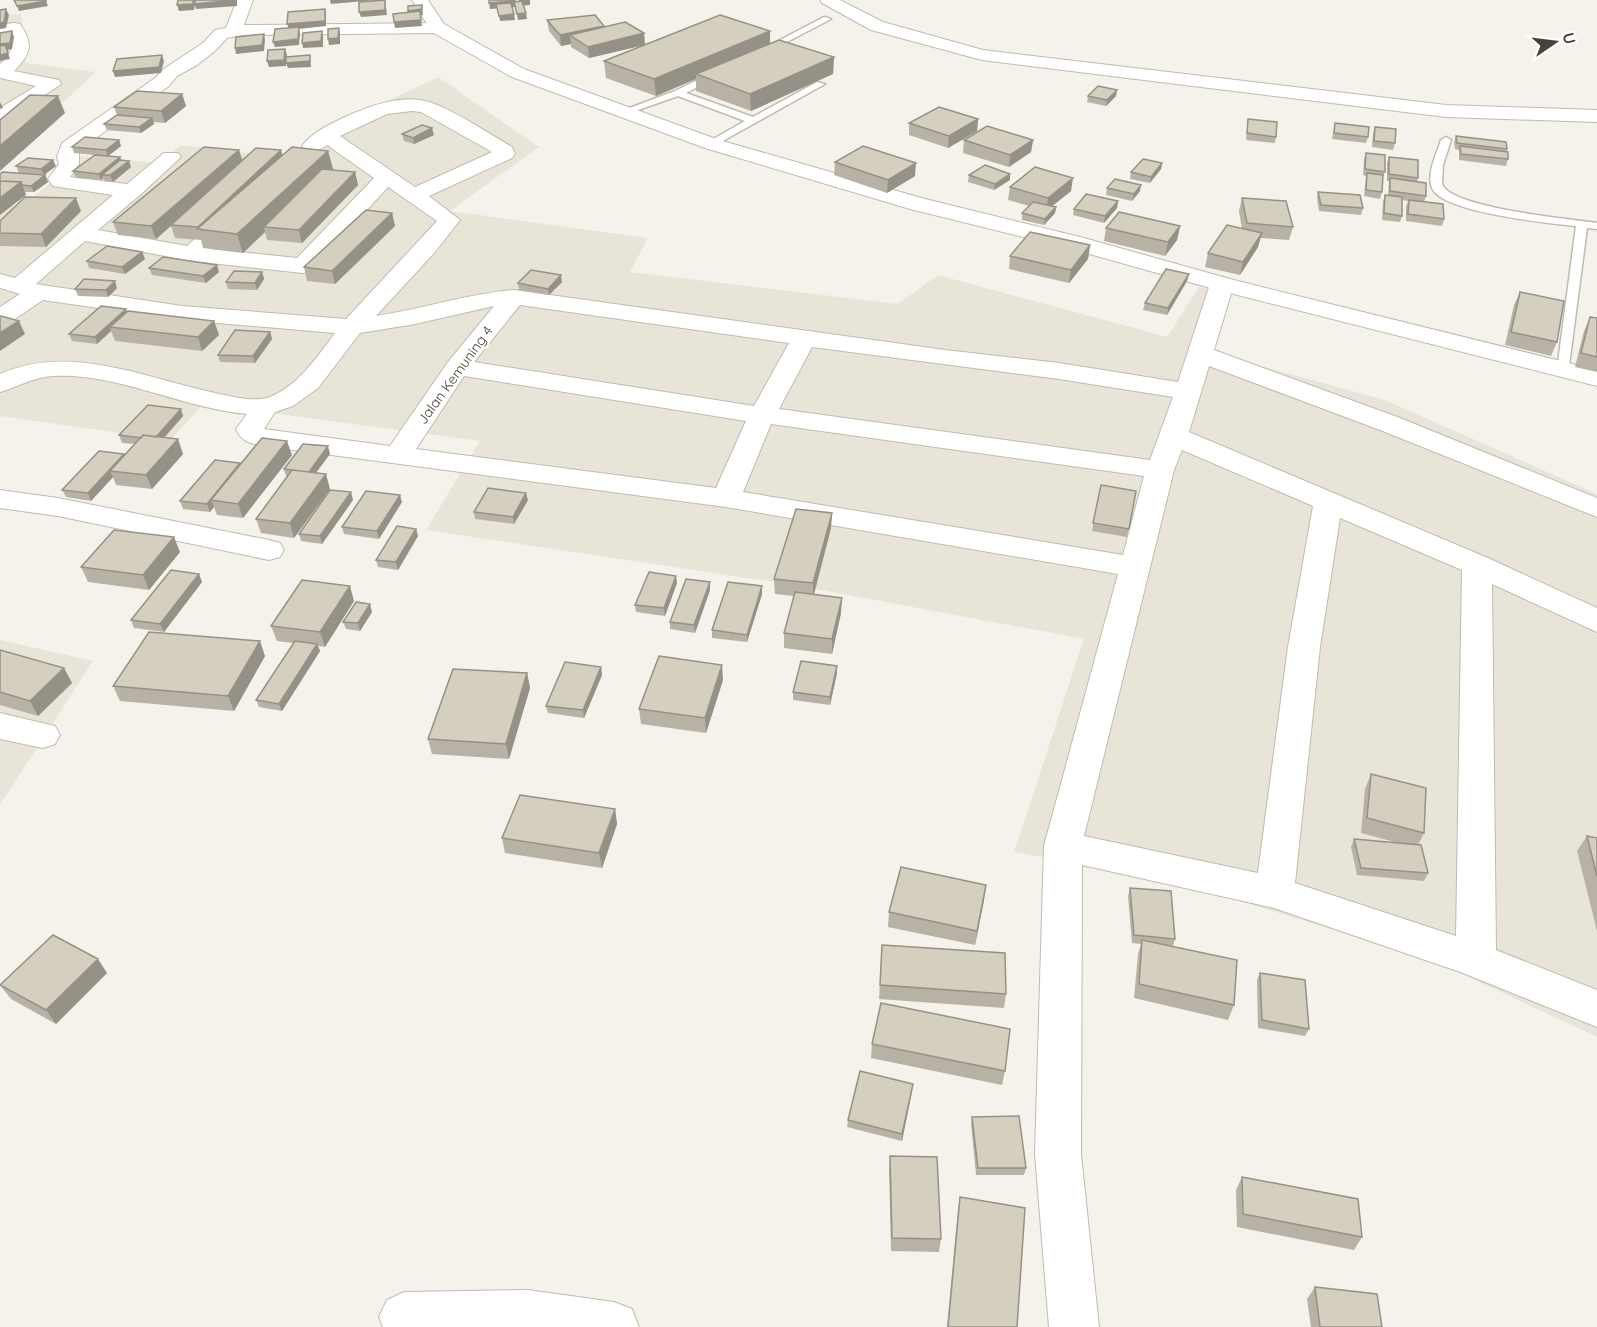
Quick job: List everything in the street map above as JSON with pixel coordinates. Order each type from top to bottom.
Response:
[{"type":"street","points":[[234,30],[245,0]]},
{"type":"street","points":[[420,0],[438,28],[518,73],[712,144],[918,204],[1076,243],[1222,284],[1597,378]]},
{"type":"street","points":[[828,0],[877,26],[982,55],[1446,111],[1597,116]]},
{"type":"street","points":[[0,73],[18,58],[22,47],[18,31],[7,29],[11,10]]},
{"type":"street","points":[[133,191],[60,182],[58,179],[69,164],[67,157],[69,147],[162,82],[171,72],[191,61],[220,34],[234,30],[438,28]]},
{"type":"street","points":[[0,73],[52,84],[0,116]]},
{"type":"street","points":[[294,160],[326,135],[380,110],[412,104],[426,107],[505,151],[505,154],[412,196]]},
{"type":"street","points":[[0,384],[11,377],[32,371],[72,368],[97,372],[204,400],[243,406],[275,404],[291,395],[308,382],[352,327],[448,220],[326,135]]},
{"type":"street","points":[[0,318],[19,286],[171,158]]},
{"type":"street","points":[[83,234],[192,254],[303,266],[385,178]]},
{"type":"street","points":[[192,254],[252,198]]},
{"type":"street","points":[[1074,1327],[1058,1154],[1063,846],[1160,470],[1174,436],[1222,284]]},
{"type":"street","points":[[19,286],[182,313],[352,327],[416,317],[482,300],[514,297],[1188,391]]},
{"type":"street","name":"Jalan Kemuning 4","points":[[398,455],[457,367],[514,297]]},
{"type":"street","points":[[726,498],[762,415],[806,337]]},
{"type":"street","points":[[1200,354],[1390,424],[1597,508]]},
{"type":"street","points":[[457,367],[762,415],[1160,470]]},
{"type":"street","points":[[266,406],[250,429],[252,434],[263,438],[726,498],[1136,567]]},
{"type":"street","points":[[1174,436],[1477,564],[1597,621]]},
{"type":"street","points":[[0,499],[58,507],[269,550]]},
{"type":"street","points":[[1275,892],[1304,647],[1328,503]]},
{"type":"street","points":[[1476,960],[1477,564]]},
{"type":"street","points":[[0,726],[43,735]]},
{"type":"street","points":[[1063,846],[1275,892],[1476,960],[1597,1009]]},
{"type":"street","points":[[404,1317],[528,1315],[614,1327]]},
{"type":"lane","points":[[753,56],[827,19]]},
{"type":"lane","points":[[621,112],[678,93],[721,72]]},
{"type":"lane","points":[[712,144],[820,84]]},
{"type":"lane","points":[[678,93],[753,121]]},
{"type":"lane","points":[[1446,140],[1435,182],[1439,192],[1447,199],[1481,208],[1597,226]]},
{"type":"lane","points":[[1563,370],[1582,224]]},
{"type":"shaded area","points":[[21,14],[26,63],[95,72],[0,163],[0,16]]},
{"type":"shaded area","points":[[438,77],[539,147],[450,211],[648,238],[630,272],[898,304],[938,275],[1167,337],[1199,287],[1228,294],[1199,349],[1385,400],[1597,494],[1597,1037],[1430,959],[1174,881],[1014,852],[1084,639],[795,585],[426,530],[480,441],[204,404],[170,440],[0,416],[0,206],[23,206],[81,156],[160,163],[181,145],[293,158],[319,134]]},
{"type":"shaded area","points":[[0,640],[93,661],[0,805]]},
{"type":"building","points":[[14,0],[45,0],[46,1],[17,6]]},
{"type":"building","points":[[178,0],[193,0],[193,4],[177,5]]},
{"type":"building","points":[[195,0],[235,0],[195,4]]},
{"type":"building","points":[[385,0],[385,10],[359,12],[359,2]]},
{"type":"building","points":[[489,0],[515,0],[515,1],[489,3]]},
{"type":"building","points":[[522,1],[526,13],[517,14],[514,2]]},
{"type":"building","points":[[511,3],[514,14],[499,16],[496,4]]},
{"type":"building","points":[[422,5],[422,9],[408,11],[408,6]]},
{"type":"building","points":[[6,9],[4,22],[0,23],[0,10]]},
{"type":"building","points":[[325,9],[325,21],[287,24],[288,12]]},
{"type":"building","points":[[420,11],[421,20],[394,22],[393,14]]},
{"type":"building","points":[[595,15],[604,26],[560,35],[547,20]]},
{"type":"building","points":[[720,15],[770,31],[654,79],[604,61]]},
{"type":"building","points":[[625,22],[644,33],[588,47],[570,35]]},
{"type":"building","points":[[299,27],[298,39],[273,42],[275,29]]},
{"type":"building","points":[[339,28],[338,38],[328,39],[328,29]]},
{"type":"building","points":[[12,31],[10,43],[0,44],[0,33]]},
{"type":"building","points":[[322,31],[321,41],[302,43],[303,33]]},
{"type":"building","points":[[264,34],[262,45],[235,48],[236,37]]},
{"type":"building","points":[[779,40],[834,57],[750,94],[696,74]]},
{"type":"building","points":[[5,45],[8,53],[0,55],[0,46]]},
{"type":"building","points":[[285,49],[284,60],[267,61],[268,50]]},
{"type":"building","points":[[162,55],[159,67],[113,71],[117,59]]},
{"type":"building","points":[[310,55],[310,61],[286,63],[286,57]]},
{"type":"building","points":[[1098,86],[1117,90],[1107,100],[1088,96]]},
{"type":"building","points":[[137,91],[182,94],[161,111],[114,107]]},
{"type":"building","points":[[30,95],[58,96],[0,146],[0,120]]},
{"type":"building","points":[[939,107],[978,119],[949,136],[909,123]]},
{"type":"building","points":[[117,115],[152,118],[139,127],[104,124]]},
{"type":"building","points":[[1248,119],[1277,122],[1276,137],[1247,133]]},
{"type":"building","points":[[1335,123],[1369,127],[1368,137],[1334,133]]},
{"type":"building","points":[[422,125],[432,128],[413,138],[402,134]]},
{"type":"building","points":[[987,126],[1033,140],[1010,155],[964,140]]},
{"type":"building","points":[[1375,127],[1396,129],[1395,143],[1374,141]]},
{"type":"building","points":[[1456,136],[1506,142],[1507,149],[1457,143]]},
{"type":"building","points":[[85,137],[119,140],[106,150],[72,147]]},
{"type":"building","points":[[863,146],[916,163],[888,180],[835,162]]},
{"type":"building","points":[[1460,146],[1508,152],[1508,159],[1461,154]]},
{"type":"building","points":[[204,147],[239,150],[151,226],[113,222]]},
{"type":"building","points":[[292,147],[328,151],[237,234],[197,229]]},
{"type":"building","points":[[256,148],[281,150],[198,227],[171,225]]},
{"type":"building","points":[[1366,153],[1385,155],[1385,172],[1365,169]]},
{"type":"building","points":[[95,155],[120,157],[99,174],[73,171]]},
{"type":"building","points":[[1389,157],[1418,160],[1418,178],[1389,174]]},
{"type":"building","points":[[28,158],[53,160],[41,169],[16,166]]},
{"type":"building","points":[[1143,159],[1162,163],[1151,177],[1131,172]]},
{"type":"building","points":[[120,160],[129,161],[110,175],[102,175]]},
{"type":"building","points":[[985,165],[1010,174],[995,184],[969,175]]},
{"type":"building","points":[[1035,167],[1073,178],[1048,198],[1010,187]]},
{"type":"building","points":[[322,169],[355,172],[299,230],[264,227]]},
{"type":"building","points":[[3,172],[45,175],[31,186],[22,185],[21,182],[0,181],[0,174]]},
{"type":"building","points":[[1367,173],[1383,175],[1382,192],[1366,190]]},
{"type":"building","points":[[1390,178],[1426,183],[1426,196],[1390,191]]},
{"type":"building","points":[[1115,179],[1141,185],[1134,194],[1107,188]]},
{"type":"building","points":[[0,181],[21,182],[0,198]]},
{"type":"building","points":[[1318,192],[1360,195],[1363,208],[1321,205]]},
{"type":"building","points":[[1086,194],[1118,201],[1105,216],[1074,209]]},
{"type":"building","points":[[1385,195],[1402,197],[1402,216],[1384,213]]},
{"type":"building","points":[[25,197],[76,198],[41,234],[0,233],[0,221]]},
{"type":"building","points":[[1242,198],[1286,201],[1293,227],[1247,223]]},
{"type":"building","points":[[1409,200],[1443,204],[1444,219],[1408,214]]},
{"type":"building","points":[[1033,202],[1056,207],[1045,219],[1022,213]]},
{"type":"building","points":[[366,210],[392,213],[332,271],[304,267]]},
{"type":"building","points":[[1119,212],[1180,226],[1168,242],[1106,228]]},
{"type":"building","points":[[1227,225],[1262,233],[1243,262],[1208,253]]},
{"type":"building","points":[[1030,232],[1090,245],[1071,270],[1010,256]]},
{"type":"building","points":[[107,246],[142,252],[122,267],[87,261]]},
{"type":"building","points":[[163,257],[217,265],[203,276],[149,268]]},
{"type":"building","points":[[1166,269],[1189,274],[1168,308],[1145,303]]},
{"type":"building","points":[[531,270],[561,275],[548,289],[518,283]]},
{"type":"building","points":[[234,271],[262,272],[255,283],[226,282]]},
{"type":"building","points":[[84,279],[115,281],[106,290],[75,289]]},
{"type":"building","points":[[1520,292],[1564,301],[1557,342],[1511,332]]},
{"type":"building","points":[[101,306],[126,309],[95,337],[69,334]]},
{"type":"building","points":[[128,311],[214,321],[198,337],[110,327]]},
{"type":"building","points":[[1,316],[19,321],[0,333]]},
{"type":"building","points":[[1590,317],[1597,318],[1597,357],[1581,353]]},
{"type":"building","points":[[235,330],[270,332],[253,356],[218,355]]},
{"type":"building","points":[[148,405],[181,409],[156,437],[143,435],[141,438],[119,435]]},
{"type":"building","points":[[143,435],[178,439],[146,475],[110,471]]},
{"type":"building","points":[[262,438],[287,441],[238,504],[211,500]]},
{"type":"building","points":[[303,444],[328,446],[309,472],[284,469]]},
{"type":"building","points":[[99,451],[124,454],[88,493],[62,490]]},
{"type":"building","points":[[215,460],[240,463],[207,504],[180,501]]},
{"type":"building","points":[[292,470],[326,474],[290,523],[256,519]]},
{"type":"building","points":[[1101,485],[1136,491],[1129,529],[1093,523]]},
{"type":"building","points":[[488,488],[526,493],[513,517],[474,512]]},
{"type":"building","points":[[330,490],[351,492],[320,536],[299,534]]},
{"type":"building","points":[[366,491],[400,495],[377,531],[342,527]]},
{"type":"building","points":[[796,509],[832,513],[813,583],[774,579]]},
{"type":"building","points":[[397,526],[416,529],[396,562],[376,560]]},
{"type":"building","points":[[114,530],[174,537],[143,575],[81,567]]},
{"type":"building","points":[[171,570],[199,574],[160,624],[131,620]]},
{"type":"building","points":[[649,572],[676,576],[664,608],[635,605]]},
{"type":"building","points":[[686,579],[710,582],[694,625],[670,622]]},
{"type":"building","points":[[302,580],[350,586],[320,632],[271,626]]},
{"type":"building","points":[[728,582],[762,586],[747,635],[712,630]]},
{"type":"building","points":[[795,592],[842,598],[832,639],[784,633]]},
{"type":"building","points":[[356,602],[370,604],[358,623],[343,622]]},
{"type":"building","points":[[149,632],[260,641],[228,696],[113,686]]},
{"type":"building","points":[[295,641],[317,644],[279,704],[256,700]]},
{"type":"building","points":[[0,650],[64,668],[30,701],[0,692]]},
{"type":"building","points":[[659,656],[722,665],[705,718],[639,709]]},
{"type":"building","points":[[801,661],[837,666],[830,697],[793,692]]},
{"type":"building","points":[[565,662],[601,667],[583,710],[546,706]]},
{"type":"building","points":[[453,669],[527,673],[506,744],[428,739]]},
{"type":"building","points":[[1371,774],[1426,788],[1424,833],[1367,818]]},
{"type":"building","points":[[520,795],[615,809],[599,853],[502,838]]},
{"type":"building","points":[[1587,836],[1597,838],[1597,876]]},
{"type":"building","points":[[1354,839],[1421,845],[1428,873],[1361,868]]},
{"type":"building","points":[[901,867],[986,885],[977,931],[889,912]]},
{"type":"building","points":[[1130,888],[1171,891],[1175,939],[1134,935]]},
{"type":"building","points":[[53,935],[98,959],[46,1010],[0,985]]},
{"type":"building","points":[[1142,940],[1237,960],[1234,1005],[1139,984]]},
{"type":"building","points":[[882,945],[1005,953],[1006,994],[880,985]]},
{"type":"building","points":[[1260,973],[1305,980],[1309,1029],[1262,1020]]},
{"type":"building","points":[[881,1003],[1010,1029],[1005,1071],[872,1044]]},
{"type":"building","points":[[860,1071],[913,1084],[902,1134],[848,1120]]},
{"type":"building","points":[[1019,1116],[1026,1168],[978,1168],[972,1117]]},
{"type":"building","points":[[890,1156],[937,1157],[941,1239],[892,1238]]},
{"type":"building","points":[[1242,1177],[1358,1199],[1362,1237],[1243,1214]]},
{"type":"building","points":[[960,1197],[1025,1208],[1017,1327],[948,1327]]},
{"type":"building","points":[[1315,1287],[1377,1294],[1382,1327],[1320,1327]]}]
